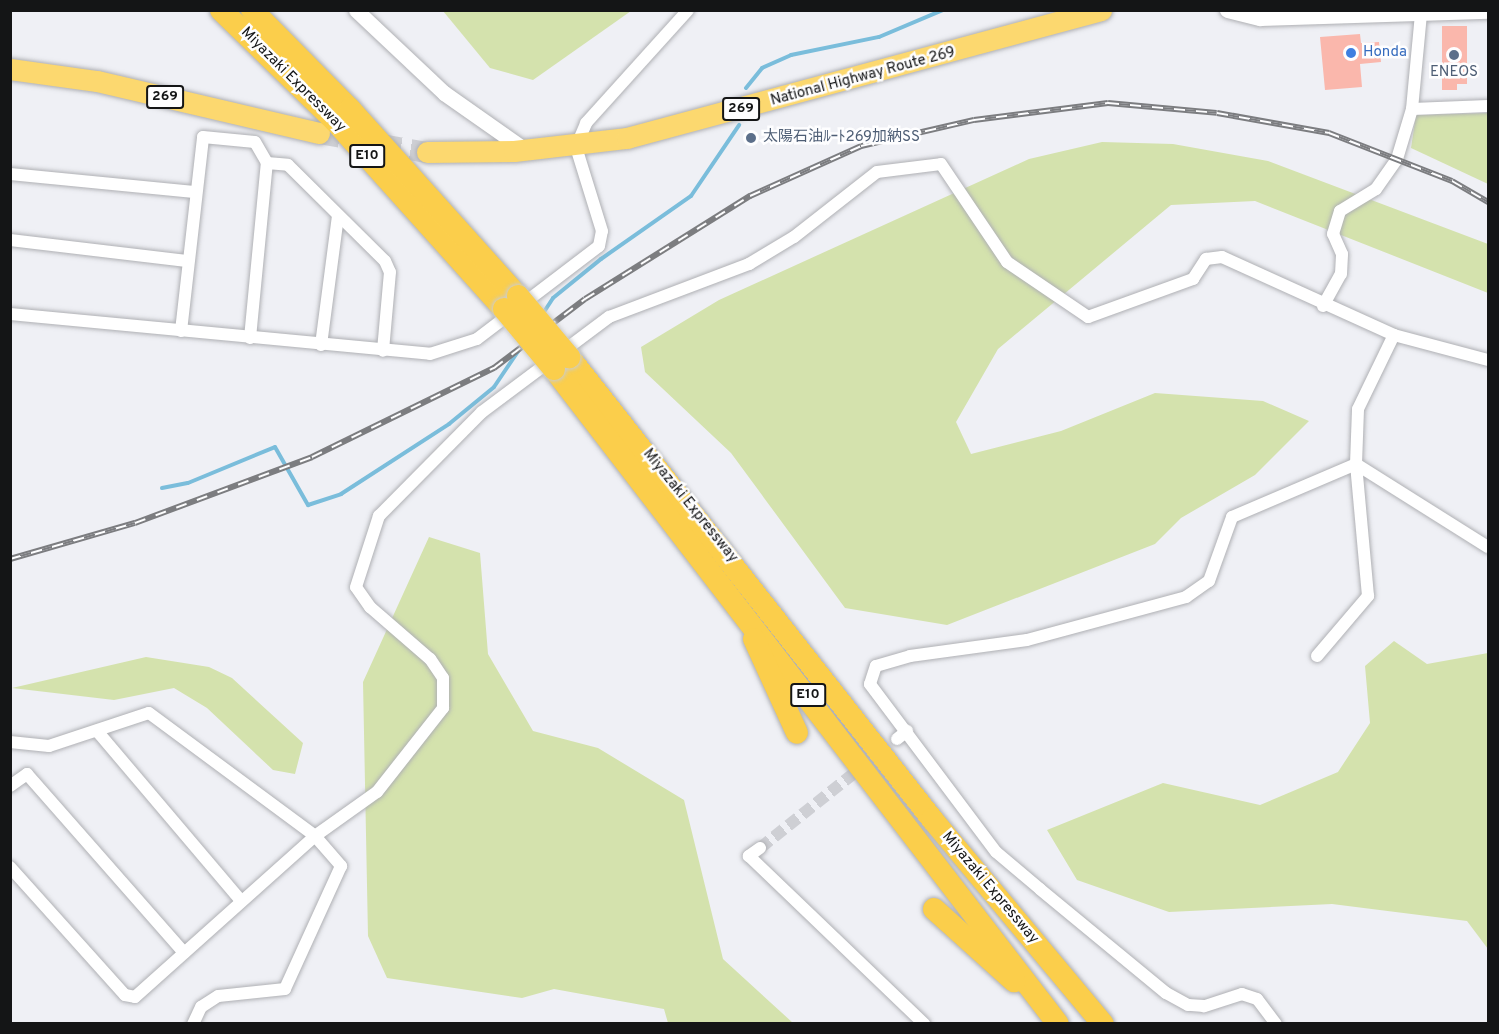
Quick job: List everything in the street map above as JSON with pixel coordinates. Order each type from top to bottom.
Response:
[{"type":"highway","name":"Miyazaki Expressway","points":[[221,10],[336,122],[511,303]]},
{"type":"highway","name":"Miyazaki Expressway","points":[[252,10],[358,117],[562,363],[932,819],[1103,1023]]},
{"type":"highway","name":"National Highway Route 269","points":[[1049,28],[1078,10]]},
{"type":"highway","name":"National Highway Route 269","points":[[428,152],[576,147],[627,138],[1049,28],[1101,10]]},
{"type":"highway","name":"269","points":[[10,69],[97,81],[319,133]]},
{"type":"highway","name":"Miyazaki Expressway","points":[[562,363],[737,604],[1055,1019]]},
{"type":"highway","points":[[737,604],[797,733]]},
{"type":"highway","points":[[934,909],[1055,1019]]},
{"type":"street","points":[[356,10],[444,93],[525,150]]},
{"type":"street","points":[[10,314],[430,354],[477,339],[599,246],[602,231],[576,147],[586,123],[688,10]]},
{"type":"street","points":[[1227,10],[1260,18],[1488,11]]},
{"type":"street","points":[[1323,306],[1341,274],[1342,254],[1333,234],[1340,211],[1376,189],[1397,159],[1412,109],[1421,13]]},
{"type":"street","points":[[1412,109],[1488,106]]},
{"type":"street","points":[[181,331],[194,192],[203,137],[255,142],[267,163],[250,338]]},
{"type":"street","points":[[267,163],[288,165],[390,272],[383,351]]},
{"type":"street","points":[[10,867],[125,995],[135,997],[315,836],[377,792],[443,708],[443,678],[430,659],[370,607],[356,587],[379,516],[482,412],[609,317],[748,264],[794,237],[877,172],[941,164],[1007,262],[1088,317],[1193,279],[1206,259],[1222,257],[1323,306],[1394,335],[1488,360]]},
{"type":"street","points":[[10,174],[194,192]]},
{"type":"street","points":[[321,345],[338,215]]},
{"type":"street","points":[[10,240],[187,261]]},
{"type":"street","points":[[1317,656],[1368,596],[1356,464],[1358,409],[1394,335]]},
{"type":"street","points":[[1356,464],[1488,547]]},
{"type":"street","points":[[1276,1023],[1257,999],[1242,994],[1204,1006],[1188,1005],[1166,993],[996,852],[902,735],[870,684],[876,666],[1027,640],[1186,597],[1209,581],[1232,517],[1356,464]]},
{"type":"street","points":[[10,742],[49,746],[148,713],[315,836],[341,866],[340,874],[290,984],[277,994],[234,991],[218,996],[201,1007],[193,1023]]},
{"type":"street","points":[[97,731],[241,901]]},
{"type":"street","points":[[10,786],[27,774],[184,953]]},
{"type":"street","points":[[760,848],[749,856],[924,1023]]},
{"type":"green space","points":[[443,11],[631,11],[533,80],[490,68]]},
{"type":"green space","points":[[1488,113],[1488,184],[1411,148],[1416,115]]},
{"type":"green space","points":[[1102,142],[1173,144],[1268,161],[1488,244],[1488,293],[1255,201],[1171,205],[998,349],[956,422],[971,454],[1061,431],[1155,393],[1263,401],[1309,421],[1255,475],[1181,518],[1155,544],[947,625],[845,608],[731,453],[645,372],[641,347],[719,300],[1029,159]]},
{"type":"green space","points":[[429,537],[480,553],[488,654],[533,731],[598,748],[684,800],[723,959],[793,1023],[668,1023],[664,1009],[554,989],[522,998],[387,978],[368,936],[363,682]]},
{"type":"green space","points":[[1394,641],[1427,664],[1488,653],[1488,949],[1467,921],[1332,904],[1169,912],[1077,880],[1047,830],[1163,783],[1260,805],[1338,772],[1370,723],[1365,666]]},
{"type":"green space","points":[[146,657],[209,667],[232,678],[303,743],[295,774],[273,770],[207,708],[174,688],[114,700],[12,688]]},
{"type":"building","name":"ENEOS","points":[[1442,26],[1467,26],[1467,84],[1457,84],[1457,90],[1442,90]]},
{"type":"building","name":"Honda","points":[[1360,34],[1361,43],[1379,42],[1381,62],[1360,64],[1362,87],[1325,90],[1320,37]]},
{"type":"waterway","points":[[746,88],[762,68],[791,55],[879,37],[943,10]]},
{"type":"waterway","points":[[542,315],[553,298],[601,259],[691,196],[739,125]]},
{"type":"waterway","points":[[162,488],[188,483],[275,447],[308,505],[341,494],[449,424],[494,387],[523,344]]},
{"type":"tunnel","points":[[319,133],[427,152]]},
{"type":"tunnel","points":[[760,848],[863,766]]},
{"type":"railway","points":[[10,559],[135,523],[312,457],[494,368],[585,299],[750,196],[861,146],[974,120],[1108,103],[1217,113],[1329,133],[1452,181],[1488,202]]},
{"type":"place","name":"Honda","points":[[1351,53]]},
{"type":"place","name":"ENEOS","points":[[1454,55]]},
{"type":"place","name":"太陽石油ﾙｰﾄ269加納SS","points":[[751,138]]}]
